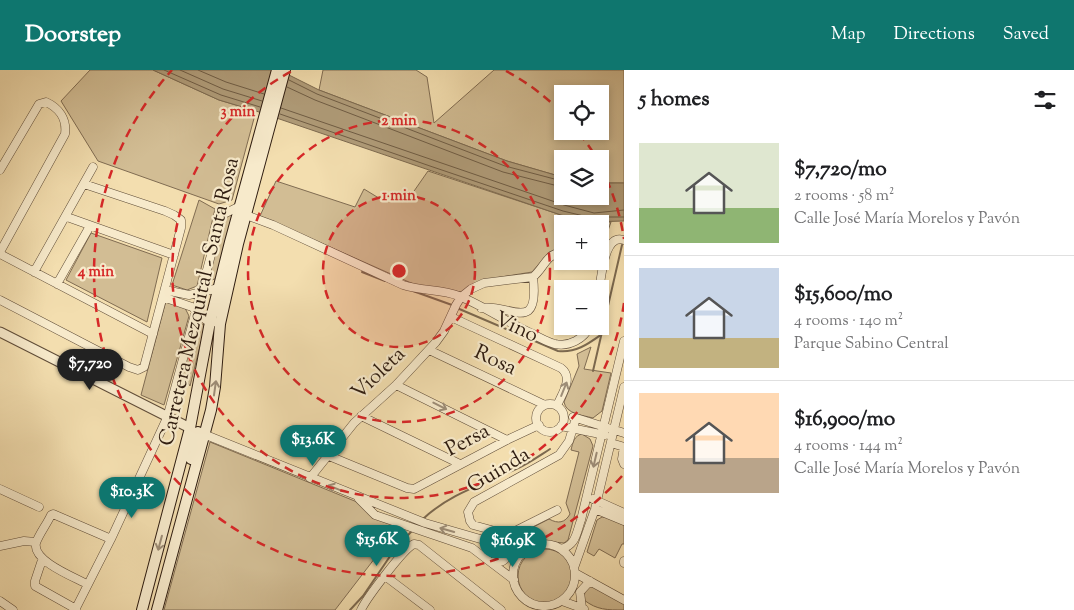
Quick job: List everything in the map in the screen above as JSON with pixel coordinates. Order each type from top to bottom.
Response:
[{"type":"main road","name":"Carretera Mezquital - Santa Rosa","points":[[142,610],[198,431],[215,387],[224,288],[280,74]]},
{"type":"main road","name":"Carretera Mezquital - Santa Rosa","points":[[157,610],[186,500],[188,471],[198,431],[210,322],[224,288]]},
{"type":"street","points":[[0,170],[38,106],[42,102],[57,109],[66,127],[66,134],[0,253],[153,334]]},
{"type":"street","points":[[34,272],[67,217],[93,167]]},
{"type":"street","points":[[0,300],[129,367],[138,370],[144,366],[181,228],[181,220],[165,211],[84,184]]},
{"type":"street","points":[[42,560],[35,586],[75,610],[111,539],[167,418],[221,218],[224,214],[243,211],[403,285],[417,289],[451,293],[461,297],[510,324],[555,344],[572,343],[585,335]]},
{"type":"street","points":[[67,217],[174,255]]},
{"type":"street","points":[[58,284],[90,226]]},
{"type":"street","points":[[609,246],[617,239],[624,240]]},
{"type":"street","points":[[481,308],[494,307],[521,314],[527,312],[534,296],[533,277],[554,254]]},
{"type":"street","points":[[461,297],[471,289],[484,283],[533,277]]},
{"type":"street","points":[[164,293],[189,296],[224,288]]},
{"type":"street","points":[[164,293],[197,310],[210,322]]},
{"type":"street","name":"Violeta","points":[[310,478],[361,416],[429,350],[444,331],[461,297]]},
{"type":"street","name":"Vino","points":[[454,311],[566,372],[568,375],[567,381],[557,406]]},
{"type":"street","points":[[0,332],[167,418],[412,519],[423,527],[464,544],[492,562],[514,580]]},
{"type":"street","points":[[355,496],[375,514],[406,526],[423,527],[508,548],[528,549],[544,545],[561,549],[568,547],[575,538],[587,498],[601,434],[622,362],[624,341]]},
{"type":"street","name":"Rosa","points":[[429,350],[545,405]]},
{"type":"street","points":[[396,384],[507,440]]},
{"type":"street","points":[[558,610],[572,588],[575,570],[595,509],[624,388]]},
{"type":"street","points":[[545,405],[557,406],[564,415],[562,426],[557,430],[548,431],[539,426],[536,420],[540,408],[545,405]]},
{"type":"street","points":[[564,415],[604,426],[624,447],[623,463]]},
{"type":"street","points":[[361,416],[460,464]]},
{"type":"street","points":[[574,428],[576,418]]},
{"type":"street","name":"Persa","points":[[329,456],[407,488],[414,489],[507,440],[539,426]]},
{"type":"street","points":[[562,426],[612,436],[624,433]]},
{"type":"street","name":"Guinda","points":[[557,510],[506,534],[473,525],[468,512],[474,502],[559,455],[569,441],[574,428]]},
{"type":"street","points":[[0,489],[39,507]]},
{"type":"street","points":[[587,498],[597,500],[624,514]]},
{"type":"street","points":[[595,509],[624,522]]},
{"type":"street","points":[[87,584],[42,560],[37,551],[36,542],[51,515],[56,514],[111,539]]},
{"type":"street","points":[[0,546],[24,541],[36,542]]},
{"type":"street","points":[[361,610],[385,576],[408,548],[414,544],[501,610]]},
{"type":"street","points":[[492,562],[499,563],[505,560],[508,555],[508,548]]},
{"type":"street","points":[[528,549],[515,564],[514,580],[517,590],[523,598],[539,608],[562,601],[584,609]]},
{"type":"street","points":[[561,549],[571,559],[575,570],[590,581],[624,600]]},
{"type":"street","points":[[385,576],[430,610]]},
{"type":"street","points":[[584,609],[580,592],[590,581]]},
{"type":"street","points":[[0,601],[13,610]]},
{"type":"shaded area","points":[[90,70],[153,70],[219,100],[256,111],[232,200],[219,204],[98,161],[61,101]]},
{"type":"shaded area","points":[[323,70],[416,70],[427,77],[434,123],[494,70],[624,70],[624,183],[609,183],[609,150],[554,150],[554,175],[507,161],[319,90]]},
{"type":"shaded area","points":[[428,171],[561,215],[554,215],[554,250],[549,252],[532,272],[495,278],[461,292],[418,286],[260,216],[276,181],[355,207],[364,189],[382,200],[412,194]]},
{"type":"shaded area","points":[[199,200],[215,209],[197,286],[187,290],[172,285]]},
{"type":"shaded area","points":[[233,214],[217,278],[207,282],[223,217]]},
{"type":"shaded area","points":[[91,233],[162,258],[147,322],[66,280]]},
{"type":"shaded area","points":[[166,301],[184,306],[189,316],[164,405],[141,395]]},
{"type":"shaded area","points":[[196,319],[205,326],[190,386],[181,372]]},
{"type":"shaded area","points":[[591,347],[584,369],[611,373],[602,411],[593,418],[571,412],[564,402],[579,366],[577,354]]},
{"type":"shaded area","points":[[582,434],[590,439],[593,446],[568,540],[564,543],[540,541],[525,545],[506,541],[549,519],[561,522],[568,517],[570,514],[566,503],[579,452],[571,450],[573,442]]},
{"type":"shaded area","points":[[210,442],[357,502],[375,518],[397,526],[335,610],[164,610]]},
{"type":"shaded area","points":[[602,517],[609,517],[624,525],[624,544],[622,544],[615,558],[599,549],[594,556],[587,552],[597,520]]},
{"type":"shaded area","points":[[545,549],[555,551],[564,557],[570,566],[572,576],[570,586],[564,595],[555,601],[545,603],[535,601],[526,595],[520,586],[518,576],[520,566],[526,557],[535,551]]},
{"type":"shaded area","points":[[590,587],[596,587],[624,603],[624,610],[602,609],[584,600],[585,590]]},
{"type":"water","points":[[153,70],[279,70],[319,90],[507,161],[554,175],[554,205],[609,205],[609,183],[624,183],[624,221],[609,221],[609,215],[561,215],[219,100]]},
{"type":"waterway","points":[[593,371],[622,245]]},
{"type":"waterway","points":[[362,272],[385,281]]},
{"type":"waterway","points":[[413,291],[452,305]]},
{"type":"waterway","points":[[457,308],[558,351],[576,349],[600,335]]},
{"type":"waterway","points":[[423,519],[455,496],[520,467],[550,449]]},
{"type":"waterway","points":[[350,610],[363,596],[397,546],[413,530]]}]
